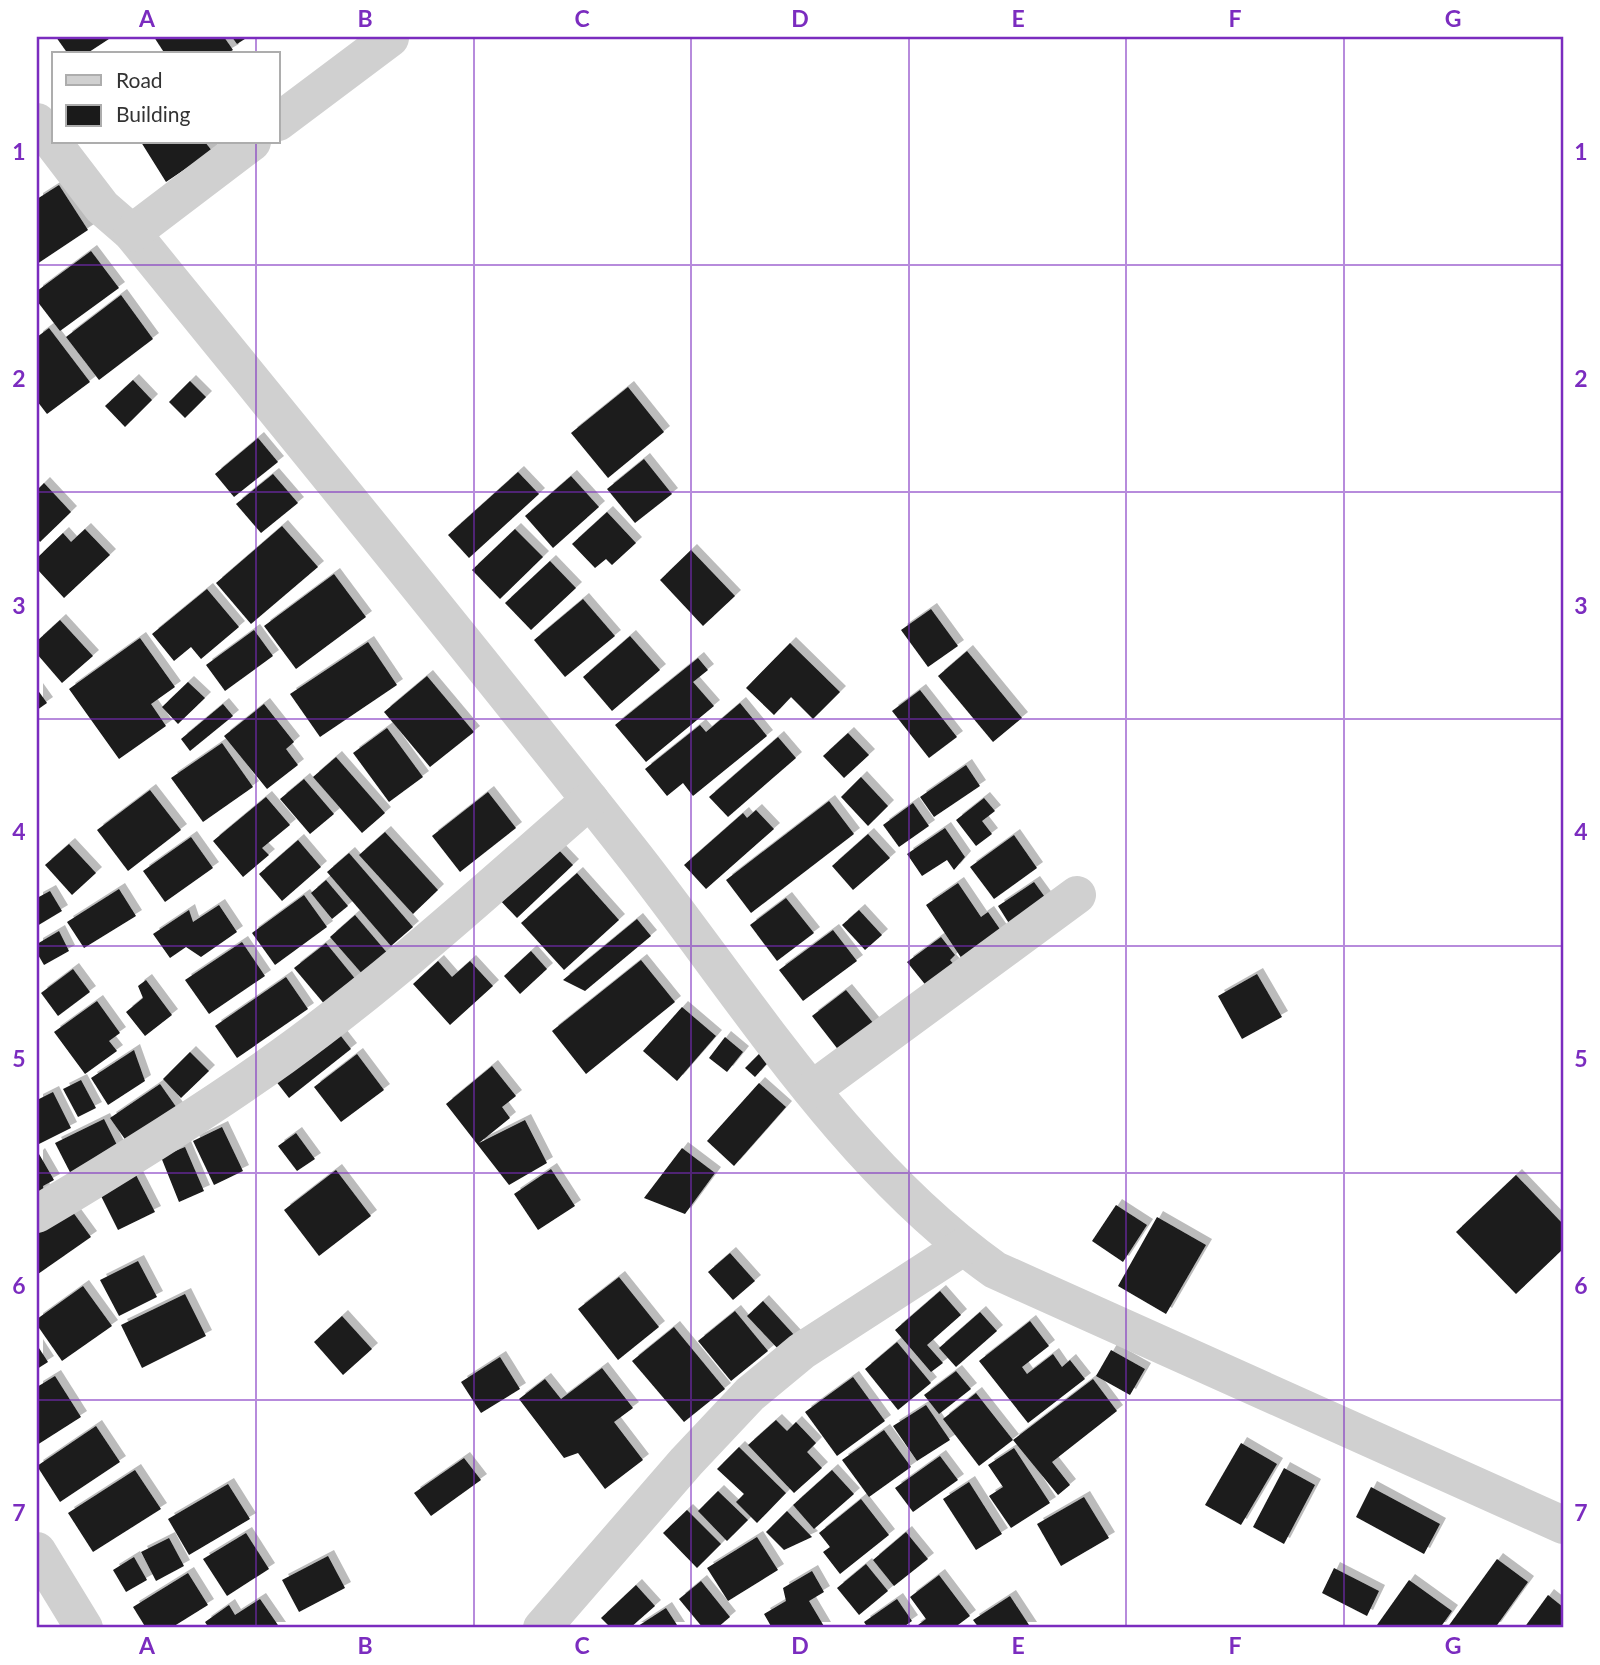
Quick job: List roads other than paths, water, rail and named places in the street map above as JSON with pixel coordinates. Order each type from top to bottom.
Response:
[{"type":"street","points":[[280,120],[390,38]]},
{"type":"street","points":[[37,122],[52,141]]},
{"type":"street","points":[[54,144],[102,206],[132,233],[433,601],[813,1089],[897,1189],[963,1247],[995,1270],[1563,1525]]},
{"type":"street","points":[[132,233],[249,144]]},
{"type":"street","points":[[37,1214],[131,1158],[284,1055],[436,934],[590,800]]},
{"type":"street","points":[[813,1089],[1077,895]]},
{"type":"street","points":[[542,1628],[686,1462],[750,1394],[802,1351],[963,1247]]},
{"type":"street","points":[[37,1551],[84,1628]]}]
